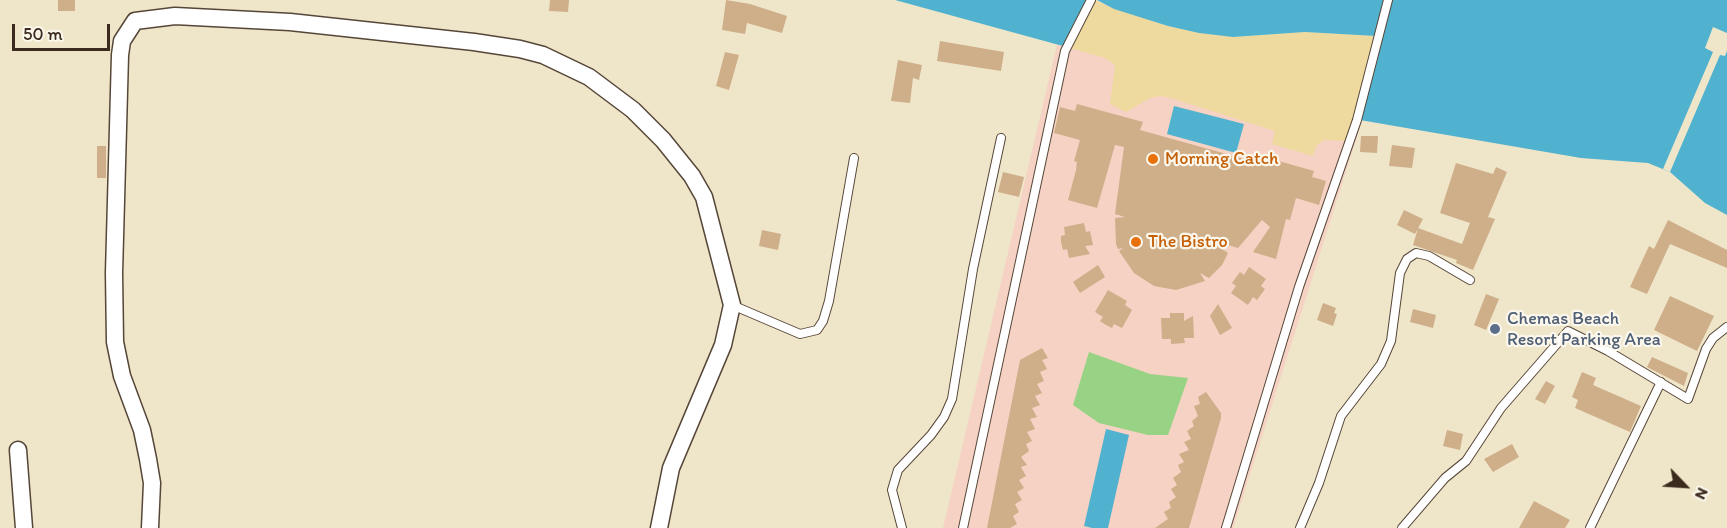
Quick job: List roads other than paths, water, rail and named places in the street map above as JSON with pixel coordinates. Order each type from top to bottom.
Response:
[{"type":"street","points":[[150,528],[152,483],[148,459],[142,430],[122,376],[115,342],[114,273],[120,55],[122,41],[135,21],[175,16],[290,22],[520,49],[565,65],[607,88],[633,110],[693,176],[704,197],[715,230],[732,304],[723,345],[671,468],[659,528]]},
{"type":"street","points":[[18,450],[24,528]]},
{"type":"lane","points":[[963,528],[1065,51],[1091,0]]},
{"type":"lane","points":[[1226,528],[1299,287],[1357,120],[1388,0]]},
{"type":"lane","points":[[902,528],[892,490],[898,470],[931,435],[944,417],[952,399],[973,269],[1001,138]]},
{"type":"lane","points":[[732,304],[800,334],[817,330],[823,321],[829,301],[854,158]]},
{"type":"lane","points":[[1300,528],[1319,483],[1341,416],[1381,364],[1391,341],[1400,273],[1407,258],[1416,253],[1429,256],[1470,280]]},
{"type":"lane","points":[[1402,528],[1445,478],[1471,455],[1501,408],[1568,332],[1608,351],[1688,399],[1706,349],[1713,338],[1727,327]]},
{"type":"lane","points":[[1590,528],[1661,382]]},
{"type":"water","points":[[895,0],[1095,0],[1070,48]]},
{"type":"water","points":[[1097,0],[1727,0],[1727,215],[1705,203],[1670,172],[1648,163],[1581,158],[1354,119],[1376,36],[1305,32],[1233,37],[1199,33],[1114,9]]},
{"type":"water","points":[[1174,106],[1244,124],[1236,153],[1167,134]]},
{"type":"water","points":[[1106,429],[1129,435],[1108,528],[1092,528],[1084,526]]},
{"type":"place","name":"Morning Catch","points":[[1153,159]]},
{"type":"place","name":"The Bistro","points":[[1136,242]]},
{"type":"place","name":"Chemas Beach Resort Parking Area","points":[[1495,329]]}]
